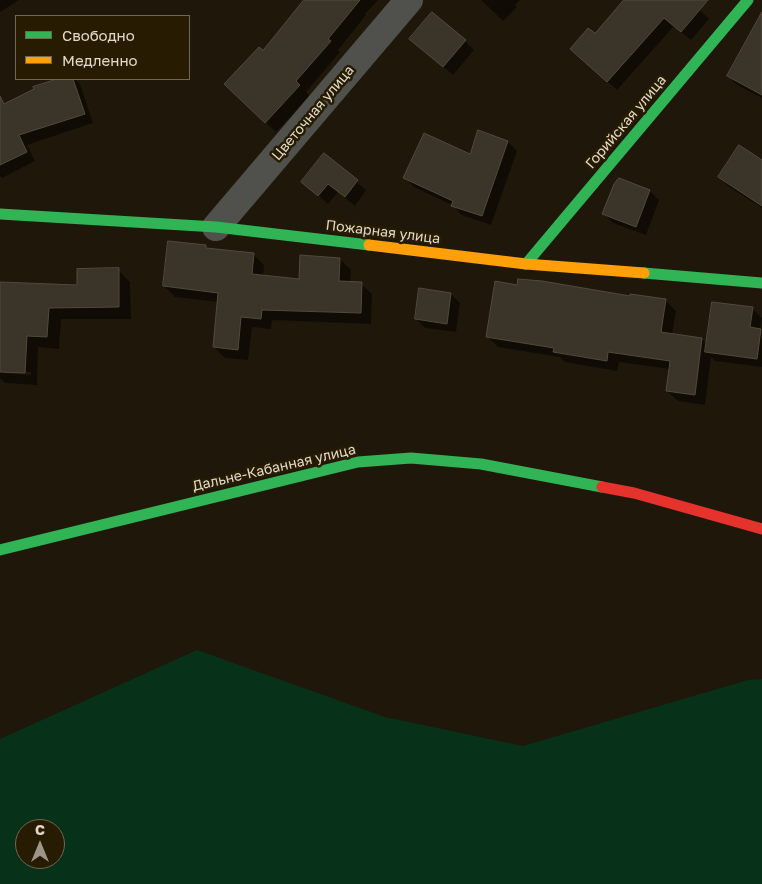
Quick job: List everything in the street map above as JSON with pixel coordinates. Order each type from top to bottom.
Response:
[{"type":"street","name":"Цветочная улица","points":[[216,227],[409,0]]},
{"type":"street","name":"Горийская улица","points":[[526,264],[748,0]]},
{"type":"street","name":"Пожарная улица","points":[[1,212],[216,227],[526,264],[762,283]]},
{"type":"street","name":"Дальне-Кабанная улица","points":[[0,550],[358,462],[411,458],[481,464],[634,493],[762,529]]},
{"type":"green space","points":[[197,650],[385,717],[523,746],[748,680],[762,679],[762,884],[0,884],[0,739]]},
{"type":"building","points":[[304,0],[360,0],[328,39],[331,41],[296,81],[300,85],[265,123],[224,84],[259,47],[263,50]]},
{"type":"building","points":[[624,0],[708,0],[681,32],[664,18],[607,82],[570,49],[588,28],[595,33]]},
{"type":"building","points":[[432,12],[466,40],[443,67],[409,39]]},
{"type":"building","points":[[762,12],[762,95],[727,76]]},
{"type":"building","points":[[54,80],[73,80],[85,114],[19,135],[27,152],[0,165],[0,96],[4,104],[34,89],[33,87]]},
{"type":"building","points":[[478,130],[508,141],[482,216],[451,206],[453,201],[403,178],[424,133],[470,154]]},
{"type":"building","points":[[739,145],[762,160],[762,206],[718,177]]},
{"type":"building","points":[[324,153],[358,180],[345,197],[328,184],[318,196],[301,182]]},
{"type":"building","points":[[619,178],[650,190],[636,227],[602,214],[614,184]]},
{"type":"building","points":[[168,241],[206,245],[206,248],[254,253],[252,274],[299,279],[300,255],[340,258],[339,281],[362,282],[361,313],[262,310],[261,319],[241,317],[238,350],[213,347],[218,293],[163,286]]},
{"type":"building","points":[[119,268],[119,307],[49,308],[47,337],[27,336],[25,373],[0,372],[0,282],[77,285],[77,269]]},
{"type":"building","points":[[518,279],[542,281],[630,296],[630,294],[666,299],[661,332],[702,338],[695,395],[666,391],[670,361],[608,352],[607,361],[553,352],[554,348],[486,337],[495,281],[517,285]]},
{"type":"building","points":[[419,288],[451,293],[447,324],[415,319]]},
{"type":"building","points":[[712,302],[753,307],[750,327],[761,329],[757,359],[705,352]]},
{"type":"traffic: fast","points":[[526,264],[748,0]]},
{"type":"traffic: fast","points":[[0,214],[216,227],[369,245]]},
{"type":"traffic: fast","points":[[644,273],[762,283]]},
{"type":"traffic: fast","points":[[0,550],[358,462],[411,458],[481,464],[602,487]]},
{"type":"traffic: slow","points":[[369,245],[526,264],[644,273]]},
{"type":"traffic: jam","points":[[602,487],[634,493],[762,529]]}]
